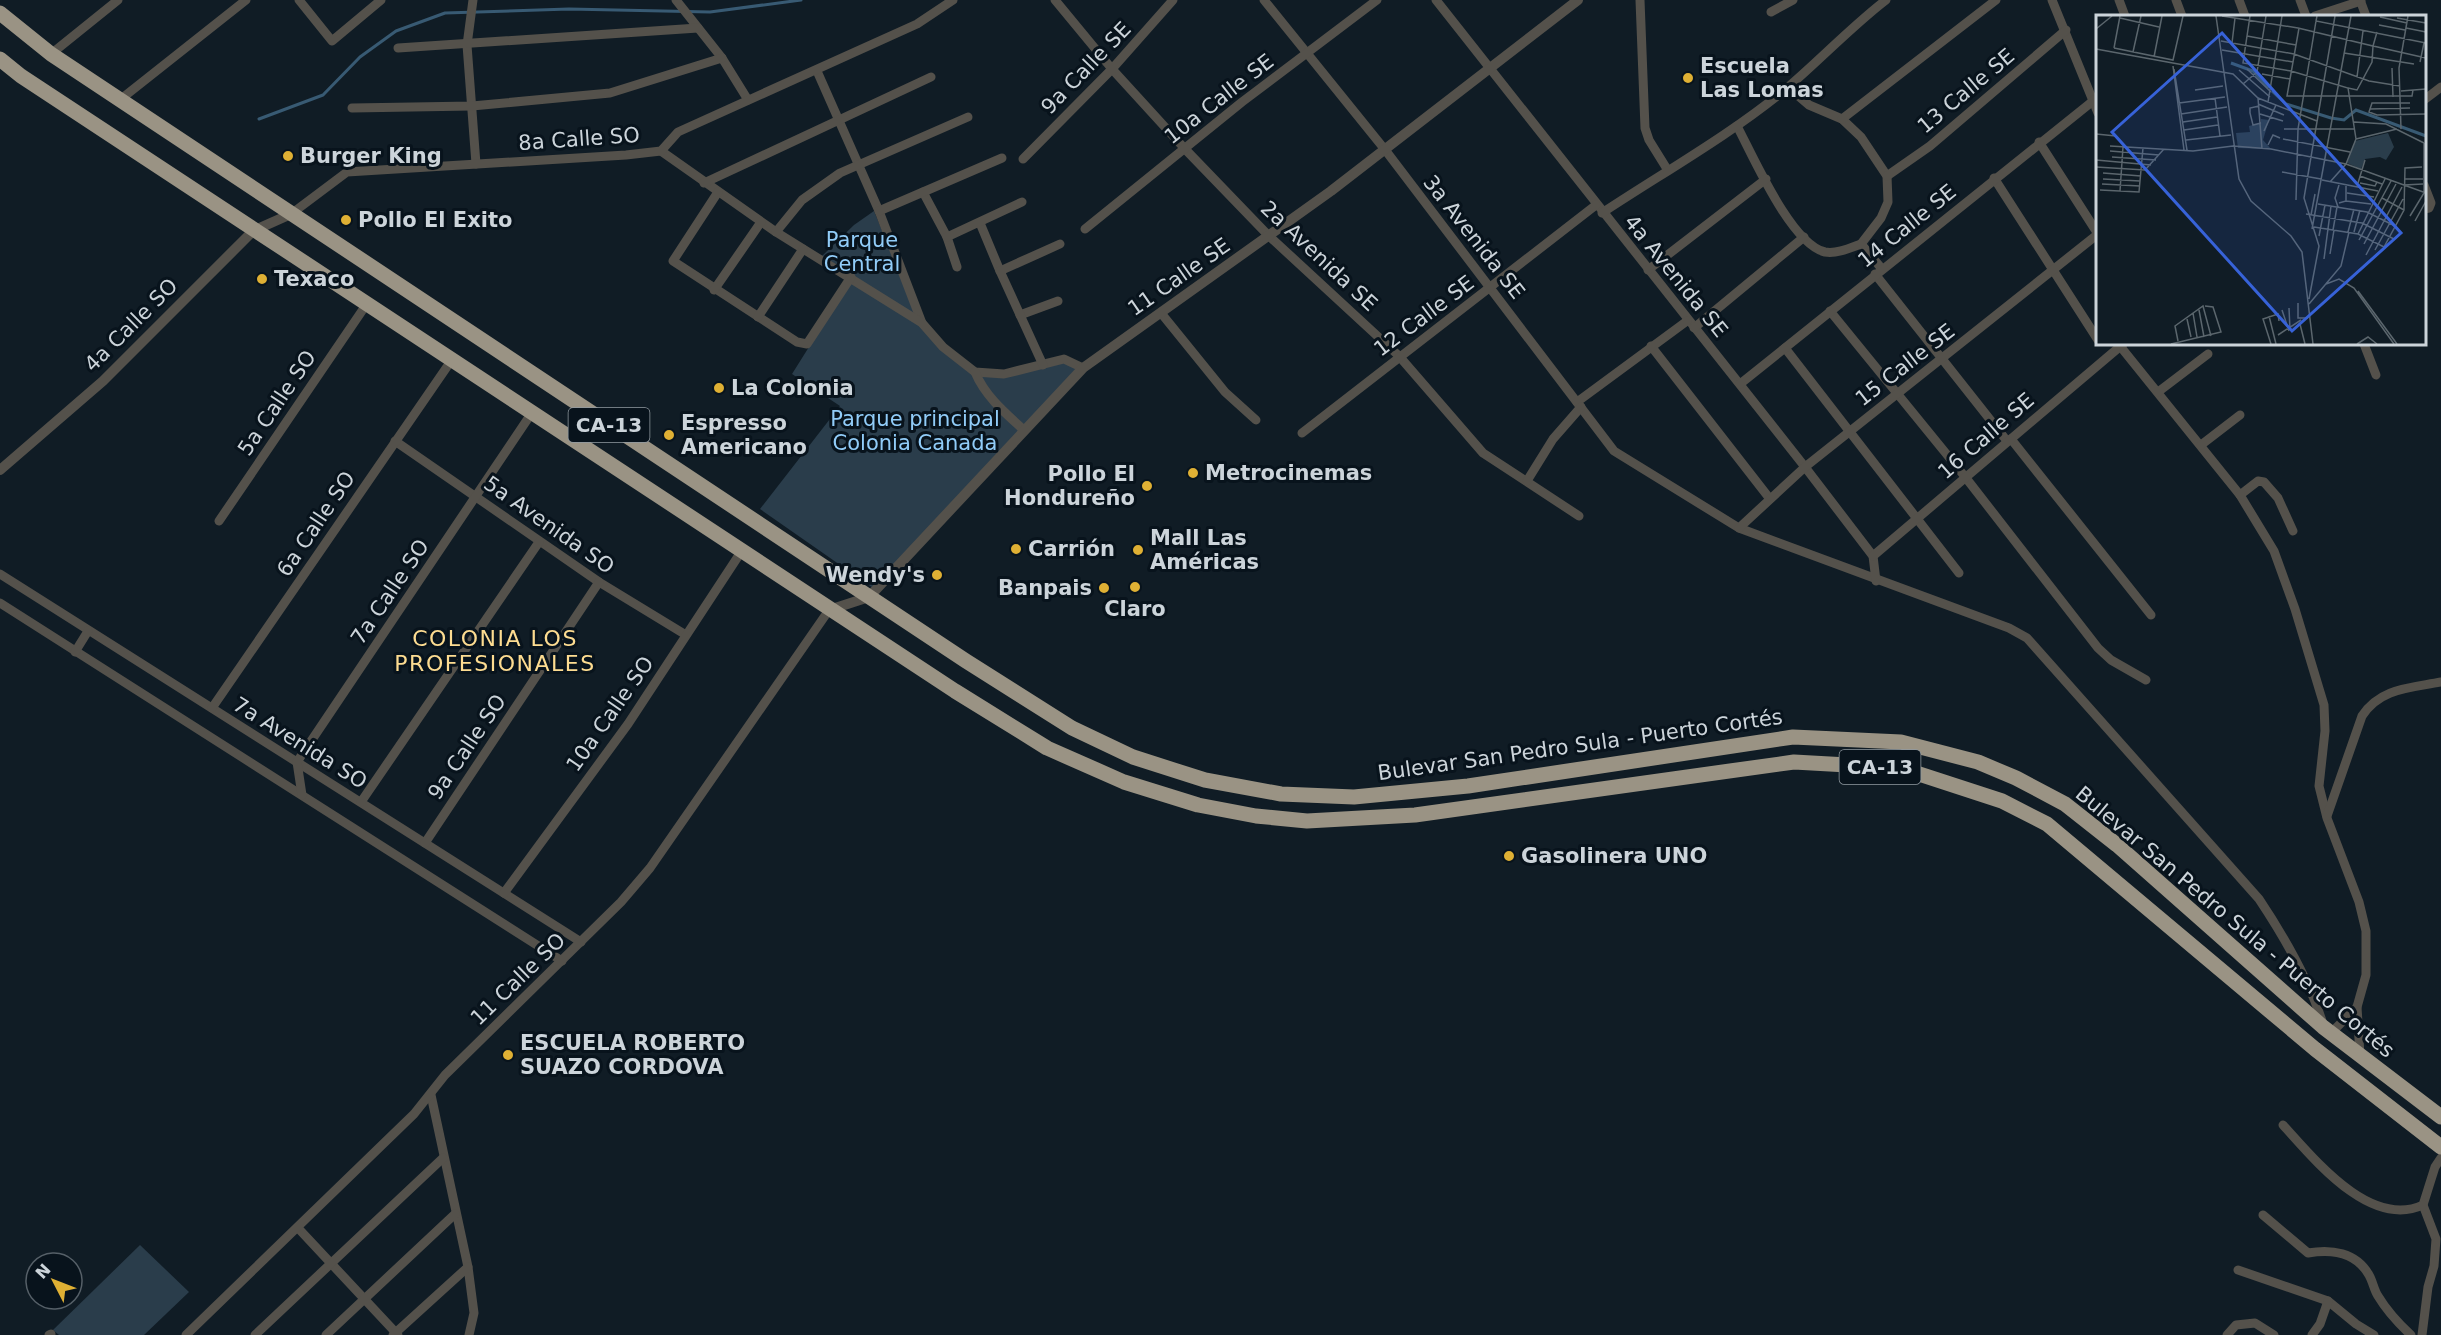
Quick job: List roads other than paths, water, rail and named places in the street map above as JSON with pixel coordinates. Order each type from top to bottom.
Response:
[{"type":"highway","name":"Bulevar San Pedro Sula - Puerto Cortés","points":[[0,13],[51,54],[869,597],[1072,728],[1123,752],[1205,780],[1281,794],[1354,797],[1468,786],[1793,737],[1901,742],[1978,762],[2016,778],[2065,804],[2117,845],[2327,1030],[2441,1117]]},
{"type":"highway","name":"Bulevar San Pedro Sula - Puerto Cortés","points":[[0,59],[253,231],[829,610],[1047,748],[1087,767],[1198,805],[1256,816],[1307,821],[1415,815],[1794,762],[1901,768],[1962,786],[2002,801],[2047,824],[2315,1049],[2441,1146]]},
{"type":"street","points":[[51,54],[118,0]]},
{"type":"street","points":[[121,99],[246,0]]},
{"type":"street","points":[[298,0],[332,41],[381,0]]},
{"type":"street","points":[[676,0],[722,58],[748,100]]},
{"type":"street","name":"8a Calle SO","points":[[291,214],[347,172],[661,151],[678,132],[917,24],[953,0]]},
{"type":"street","name":"2a Avenida SE","points":[[1054,0],[1112,69],[1185,149],[1269,237],[1399,356],[1483,453],[1579,516]]},
{"type":"street","name":"9a Calle SE","points":[[1023,159],[1112,69],[1173,0]]},
{"type":"street","name":"3a Avenida SE","points":[[1264,0],[1386,151],[1614,451],[1739,528]]},
{"type":"street","name":"10a Calle SE","points":[[1085,229],[1306,53],[1377,0]]},
{"type":"street","name":"4a Avenida SE","points":[[1436,0],[1602,213],[1805,467],[1872,556],[1876,580]]},
{"type":"street","name":"11 Calle SE","points":[[829,610],[869,597],[1083,368],[1386,151],[1489,67],[1578,0]]},
{"type":"street","points":[[1641,0],[1645,128],[1648,140],[1667,169]]},
{"type":"street","points":[[1771,12],[1793,0]]},
{"type":"street","points":[[1602,213],[1737,126],[1788,87],[1857,22],[1886,0]]},
{"type":"street","points":[[1842,119],[1996,0]]},
{"type":"street","points":[[2052,0],[2095,98]]},
{"type":"street","points":[[2119,0],[2125,15]]},
{"type":"street","points":[[2176,0],[2182,15]]},
{"type":"street","points":[[2239,0],[2245,15]]},
{"type":"street","points":[[2300,0],[2306,15]]},
{"type":"street","points":[[2318,15],[2360,1],[2366,15]]},
{"type":"street","points":[[473,3],[467,45],[476,164]]},
{"type":"street","points":[[398,48],[467,45],[698,27]]},
{"type":"street","name":"13 Calle SE","points":[[1887,177],[1930,146],[2066,30]]},
{"type":"street","points":[[352,108],[472,106],[610,93],[722,58]]},
{"type":"street","points":[[817,71],[879,211],[922,323]]},
{"type":"street","points":[[704,183],[931,76]]},
{"type":"street","points":[[1737,126],[1777,203],[1804,237],[1826,252],[1842,251],[1861,244],[1881,218],[1888,202],[1887,177],[1861,137],[1842,119],[1809,105],[1788,87]]},
{"type":"street","points":[[2426,98],[2441,87]]},
{"type":"street","name":"14 Calle SE","points":[[1740,384],[2095,98]]},
{"type":"street","points":[[776,232],[802,200],[840,173],[968,117]]},
{"type":"street","points":[[2039,142],[2096,232]]},
{"type":"street","points":[[661,151],[776,232],[922,323],[943,347],[975,372],[980,384],[996,405],[1024,430]]},
{"type":"street","points":[[879,211],[1002,158]]},
{"type":"street","points":[[1994,178],[2096,339]]},
{"type":"street","points":[[1648,270],[1766,179]]},
{"type":"street","points":[[2426,190],[2431,203],[2427,208]]},
{"type":"street","points":[[718,192],[673,261],[714,290],[797,342],[807,344],[851,277]]},
{"type":"street","points":[[924,192],[947,237],[957,267]]},
{"type":"street","points":[[947,237],[1022,202]]},
{"type":"street","name":"12 Calle SE","points":[[1302,433],[1596,204]]},
{"type":"street","name":"4a Calle SO","points":[[0,470],[103,381],[253,231],[291,214]]},
{"type":"street","points":[[714,290],[761,222]]},
{"type":"street","points":[[980,223],[1042,365]]},
{"type":"street","name":"15 Calle SE","points":[[1739,528],[1805,467],[2054,271],[2096,235]]},
{"type":"street","points":[[1527,481],[1553,439],[1579,404],[1651,346],[1691,325],[1804,237]]},
{"type":"street","points":[[1000,272],[1060,244]]},
{"type":"street","points":[[1861,244],[1942,359],[2151,615]]},
{"type":"street","points":[[758,317],[803,249]]},
{"type":"street","points":[[1020,315],[1058,301]]},
{"type":"street","name":"5a Calle SO","points":[[219,521],[366,305]]},
{"type":"street","points":[[1830,312],[1966,478],[2098,648],[2111,660],[2146,680]]},
{"type":"street","points":[[1161,313],[1225,392],[1256,420]]},
{"type":"street","points":[[2100,345],[2108,357]]},
{"type":"street","points":[[2122,345],[2240,495],[2274,551],[2295,609],[2324,705],[2325,731],[2319,786],[2327,818],[2359,902],[2366,931],[2366,975],[2357,1008],[2360,1055]]},
{"type":"street","name":"16 Calle SE","points":[[1872,556],[2122,345]]},
{"type":"street","points":[[2364,345],[2376,375]]},
{"type":"street","points":[[1651,346],[1770,499]]},
{"type":"street","points":[[1785,348],[1959,573]]},
{"type":"street","points":[[2158,392],[2208,354]]},
{"type":"street","points":[[975,372],[1004,374],[1064,359],[1083,368]]},
{"type":"street","name":"6a Calle SO","points":[[212,708],[451,361]]},
{"type":"street","name":"7a Calle SO","points":[[297,762],[531,414]]},
{"type":"street","points":[[2200,444],[2240,415]]},
{"type":"street","name":"5a Avenida SO","points":[[395,441],[476,495],[538,542],[686,635]]},
{"type":"street","points":[[2240,495],[2258,482],[2264,482],[2278,498],[2292,531]]},
{"type":"street","points":[[1739,528],[2009,628],[2027,638],[2259,898],[2282,934],[2327,1030],[2357,1008]]},
{"type":"street","points":[[361,802],[538,542]]},
{"type":"street","name":"10a Calle SO","points":[[504,893],[628,724],[741,552]]},
{"type":"street","name":"7a Avenida SO","points":[[0,574],[581,942]]},
{"type":"street","name":"9a Calle SO","points":[[425,843],[599,582]]},
{"type":"street","name":"7a Avenida SO","points":[[0,603],[562,961]]},
{"type":"street","name":"11 Calle SO","points":[[186,1335],[298,1228],[431,1095],[445,1075],[581,942],[650,868],[829,610]]},
{"type":"street","points":[[75,651],[88,631]]},
{"type":"street","points":[[2327,818],[2362,716],[2370,703],[2385,693],[2441,682]]},
{"type":"street","points":[[297,762],[302,795]]},
{"type":"street","points":[[431,1095],[442,1158],[468,1267],[474,1313],[469,1335]]},
{"type":"street","points":[[2283,1125],[2322,1166],[2371,1204],[2387,1210],[2414,1209],[2423,1205]]},
{"type":"street","points":[[255,1335],[442,1158]]},
{"type":"street","points":[[2422,1335],[2438,1241],[2423,1205],[2435,1167],[2441,1158]]},
{"type":"street","points":[[326,1335],[455,1214]]},
{"type":"street","points":[[2263,1215],[2308,1253],[2333,1250],[2349,1257],[2368,1273],[2377,1294],[2394,1319],[2411,1335]]},
{"type":"street","points":[[298,1228],[396,1334],[468,1267]]},
{"type":"street","points":[[2238,1270],[2328,1301],[2356,1324],[2374,1335]]},
{"type":"street","points":[[2312,1335],[2320,1324],[2328,1301]]},
{"type":"street","points":[[2227,1335],[2236,1325],[2255,1323],[2274,1335]]},
{"type":"waterway","points":[[259,119],[323,95],[360,57],[396,31],[445,13],[569,9],[710,12],[801,0]]},
{"type":"place","name":"Escuela Las Lomas","points":[[1688,78]]},
{"type":"place","name":"Burger King","points":[[288,156]]},
{"type":"place","name":"Pollo El Exito","points":[[346,220]]},
{"type":"place","name":"Texaco","points":[[262,279]]},
{"type":"place","name":"La Colonia","points":[[719,388]]},
{"type":"place","name":"Espresso Americano","points":[[669,435]]},
{"type":"place","name":"Metrocinemas","points":[[1193,473]]},
{"type":"place","name":"Pollo El Hondureño","points":[[1147,486]]},
{"type":"place","name":"Carrión","points":[[1016,549]]},
{"type":"place","name":"Mall Las Américas","points":[[1138,550]]},
{"type":"place","name":"Wendy's","points":[[937,575]]},
{"type":"place","name":"Claro","points":[[1135,587]]},
{"type":"place","name":"Banpais","points":[[1104,588]]},
{"type":"place","name":"Gasolinera UNO","points":[[1509,856]]},
{"type":"place","name":"ESCUELA ROBERTO SUAZO CORDOVA","points":[[508,1055]]},
{"type":"district","name":"COLONIA LOS PROFESIONALES","points":[[495,650]]},
{"type":"park label","name":"Parque Central","points":[[862,252]]},
{"type":"park label","name":"Parque principal Colonia Canada","points":[[915,431]]}]
